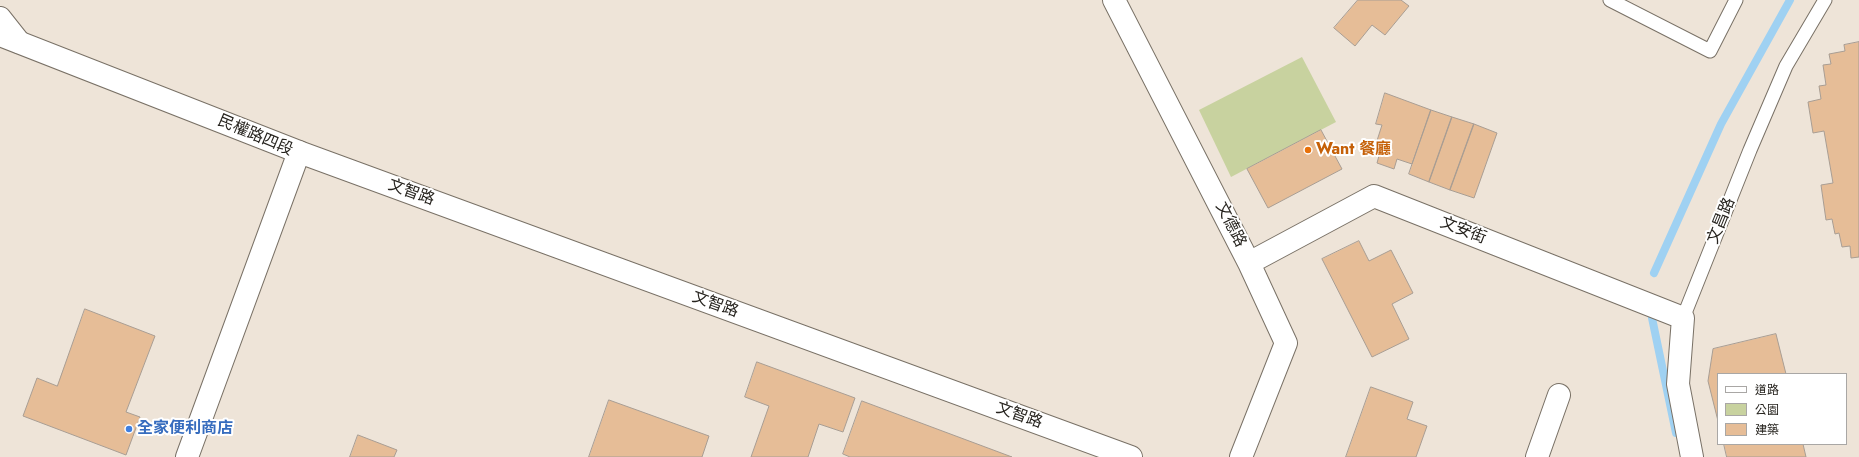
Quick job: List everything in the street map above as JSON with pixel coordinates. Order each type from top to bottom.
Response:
[{"type":"street","name":"文德路","points":[[1114,0],[1249,263],[1286,343],[1241,457]]},
{"type":"street","points":[[0,18],[10,38]]},
{"type":"street","name":"民權路四段","points":[[10,38],[299,152],[186,457]]},
{"type":"street","name":"文智路","points":[[299,152],[1131,457]]},
{"type":"street","name":"文安街","points":[[1249,263],[1374,196],[1683,318]]},
{"type":"street","name":"文昌路","points":[[1683,318],[1678,384],[1692,457]]},
{"type":"street","points":[[1537,457],[1559,395]]},
{"type":"lane","points":[[1610,0],[1710,51],[1736,0]]},
{"type":"lane","name":"文昌路","points":[[1683,318],[1750,150],[1786,66],[1826,0]]},
{"type":"green space","points":[[1302,57],[1336,122],[1231,177],[1199,110]]},
{"type":"building","points":[[1358,0],[1401,0],[1409,6],[1385,35],[1372,25],[1355,46],[1334,28]]},
{"type":"building","points":[[1859,42],[1859,257],[1851,258],[1850,246],[1842,247],[1839,233],[1835,234],[1832,219],[1826,220],[1821,185],[1833,183],[1824,131],[1813,133],[1808,102],[1821,99],[1819,86],[1826,85],[1823,65],[1831,64],[1829,54],[1845,51],[1844,45]]},
{"type":"building","points":[[1385,93],[1431,110],[1412,164],[1397,159],[1394,169],[1377,163],[1380,152],[1374,150],[1382,125],[1376,124]]},
{"type":"building","points":[[1431,110],[1452,117],[1429,182],[1409,174]]},
{"type":"building","points":[[1452,117],[1474,124],[1450,190],[1429,182]]},
{"type":"building","points":[[1474,124],[1497,133],[1474,198],[1450,190]]},
{"type":"building","name":"Want 餐廳","points":[[1321,130],[1342,169],[1268,208],[1247,169]]},
{"type":"building","points":[[1359,241],[1369,261],[1391,250],[1413,293],[1392,304],[1409,339],[1372,357],[1322,259]]},
{"type":"building","points":[[85,309],[155,336],[126,412],[140,417],[126,455],[23,416],[37,378],[57,386]]},
{"type":"building","points":[[1776,334],[1786,373],[1717,373],[1717,417],[1708,381],[1713,349]]},
{"type":"building","points":[[757,362],[855,398],[843,432],[819,424],[808,457],[751,457],[769,406],[745,397]]},
{"type":"building","points":[[1371,387],[1413,402],[1407,419],[1427,426],[1416,457],[1346,457]]},
{"type":"building","points":[[609,400],[709,436],[702,457],[589,457]]},
{"type":"building","points":[[862,401],[1012,457],[850,457],[843,454]]},
{"type":"building","points":[[358,435],[397,450],[394,457],[350,457]]},
{"type":"building","points":[[1724,445],[1803,445],[1806,457],[1727,457]]},
{"type":"waterway","points":[[1654,273],[1721,124],[1790,0]]},
{"type":"waterway","points":[[1652,318],[1676,433]]},
{"type":"place","name":"Want 餐廳","points":[[1308,150]]},
{"type":"place","name":"全家便利商店","points":[[129,429]]}]
